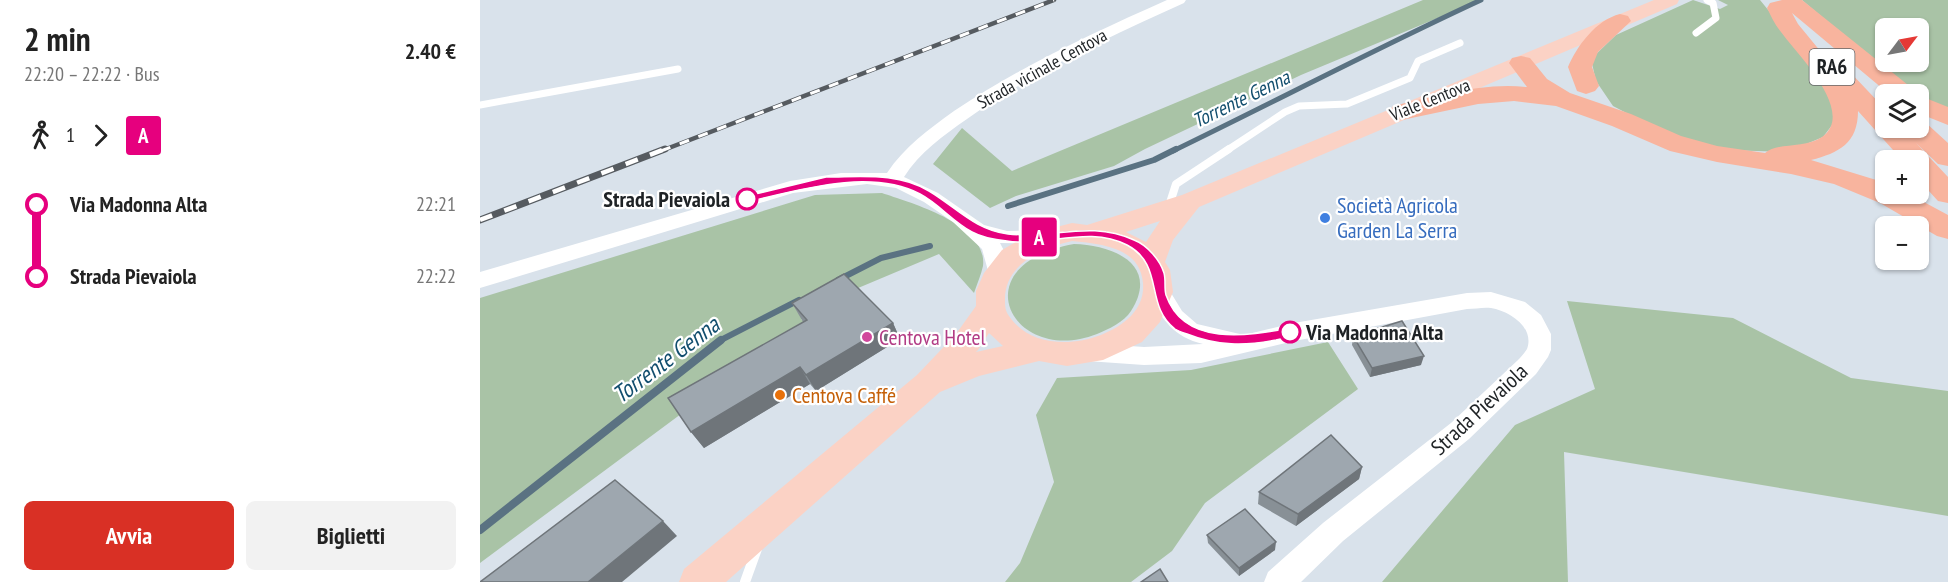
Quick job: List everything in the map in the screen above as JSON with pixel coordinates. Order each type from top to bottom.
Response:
[{"type":"highway","points":[[1780,2],[1820,21],[1889,84]]},
{"type":"highway","points":[[1743,158],[1784,156],[1813,151],[1832,143],[1844,131],[1847,118],[1840,94],[1787,26],[1780,2]]},
{"type":"highway","name":"RA6","points":[[1780,2],[1875,88]]},
{"type":"highway","name":"RA6","points":[[1780,2],[1875,114]]},
{"type":"highway","points":[[1586,86],[1580,67],[1588,49],[1620,21]]},
{"type":"highway","points":[[1521,63],[1546,68],[1586,86],[1618,118]]},
{"type":"highway","points":[[1521,63],[1534,83],[1562,99],[1618,118],[1647,134],[1680,146],[1827,173],[1893,197],[1948,229]]},
{"type":"highway","points":[[1402,112],[1478,96],[1514,93],[1562,99]]},
{"type":"highway","points":[[1929,108],[1948,117]]},
{"type":"highway","name":"RA6","points":[[1896,138],[1908,150]]},
{"type":"highway","points":[[1927,138],[1948,158]]},
{"type":"highway","name":"RA6","points":[[1929,173],[1948,194]]},
{"type":"main road","name":"Viale Centova","points":[[1093,232],[1180,205],[1670,0]]},
{"type":"main road","name":"Viale Centova","points":[[1152,260],[1161,237],[1180,205]]},
{"type":"main road","points":[[1072,232],[1093,232],[1114,236],[1134,244],[1152,260],[1159,274],[1160,294],[1152,312],[1137,330],[1106,347],[1087,352],[1066,354],[1037,350],[1010,338],[996,322],[990,308],[991,289],[998,273],[1011,257],[1030,245],[1072,232]]},
{"type":"main road","points":[[698,582],[928,384],[967,342],[990,308]]},
{"type":"main road","points":[[928,384],[972,365],[1037,350]]},
{"type":"street","name":"Strada vicinale Centova","points":[[892,180],[901,165],[935,135],[1005,85],[1070,50],[1179,0]]},
{"type":"street","points":[[480,280],[790,187],[826,180],[892,180],[924,192],[976,230],[990,246],[998,262],[998,273]]},
{"type":"street","points":[[976,230],[1006,238],[1051,237]]},
{"type":"street","points":[[1160,294],[1168,312],[1179,326],[1209,338],[1249,341]]},
{"type":"street","name":"Strada Pievaiola","points":[[1249,341],[1395,312],[1491,300],[1517,308],[1533,321],[1539,334],[1539,351],[1527,367],[1460,431],[1333,531],[1279,582]]},
{"type":"street","points":[[1087,352],[1144,356],[1201,354],[1249,341]]},
{"type":"lane","points":[[1695,33],[1716,18],[1713,3],[1707,0]]},
{"type":"lane","points":[[1180,205],[1176,184],[1285,112],[1299,106],[1347,104],[1410,78],[1418,61],[1460,43]]},
{"type":"lane","points":[[480,105],[678,69]]},
{"type":"lane","points":[[745,582],[765,524]]},
{"type":"green space","points":[[1423,0],[1481,0],[1301,75],[1114,166],[1016,196],[990,208],[933,164],[962,128],[1012,171]]},
{"type":"green space","points":[[1693,0],[1720,9],[1728,5],[1718,0],[1760,0],[1824,78],[1839,116],[1823,137],[1787,152],[1725,150],[1663,132],[1613,106],[1596,81],[1591,59],[1616,35]]},
{"type":"green space","points":[[1802,0],[1948,0],[1948,112],[1929,102],[1929,84],[1901,84],[1887,72],[1929,72],[1929,18],[1875,18],[1875,62]]},
{"type":"green space","points":[[882,193],[928,209],[961,227],[973,238],[981,251],[983,266],[974,293],[939,254],[851,291],[801,319],[816,336],[681,414],[480,563],[480,298],[815,195]]},
{"type":"green space","points":[[1074,244],[1104,248],[1128,261],[1136,270],[1140,281],[1139,295],[1124,319],[1102,332],[1067,340],[1041,337],[1022,326],[1010,309],[1008,290],[1017,272],[1038,255]]},
{"type":"green space","points":[[1567,301],[1733,318],[1851,378],[1948,391],[1948,516],[1564,452],[1568,582],[1382,582],[1515,425],[1595,389]]},
{"type":"green space","points":[[1328,342],[1358,389],[1205,503],[1172,551],[1131,582],[1005,582],[1020,563],[1054,482],[1036,415],[1057,378],[1191,370]]},
{"type":"building","points":[[844,274],[893,323],[806,375],[800,367],[691,432],[668,398],[807,320],[792,303]]},
{"type":"building","points":[[1402,321],[1424,356],[1372,368],[1353,336]]},
{"type":"building","points":[[1331,435],[1362,467],[1298,514],[1259,492]]},
{"type":"building","points":[[615,480],[663,521],[588,582],[480,582]]},
{"type":"building","points":[[1245,509],[1276,542],[1239,568],[1207,535]]},
{"type":"building","points":[[1160,569],[1168,582],[1141,582]]},
{"type":"waterway","name":"Torrente Genna","points":[[1173,151],[1481,0]]},
{"type":"waterway","name":"Torrente Genna","points":[[1008,206],[1154,160],[1176,149]]},
{"type":"waterway","name":"Torrente Genna","points":[[838,280],[881,258],[930,246]]},
{"type":"waterway","name":"Torrente Genna","points":[[719,341],[799,300]]},
{"type":"waterway","name":"Torrente Genna","points":[[480,530],[721,340]]},
{"type":"railway","points":[[661,151],[1054,0]]},
{"type":"railway","points":[[480,220],[665,149]]},
{"type":"bus line","name":"A","points":[[747,199],[826,180],[854,178],[892,180],[924,192],[976,230],[1006,238],[1051,237],[1072,232],[1093,232],[1114,236],[1134,244],[1152,260],[1159,274],[1160,294],[1168,312],[1179,326],[1209,338],[1249,341],[1290,332]]},
{"type":"place","name":"Strada Pievaiola","points":[[747,199]]},
{"type":"place","name":"Società Agricola Garden La Serra","points":[[1325,218]]},
{"type":"place","name":"Via Madonna Alta","points":[[1290,332]]},
{"type":"place","name":"Centova Hotel","points":[[867,337]]},
{"type":"place","name":"Centova Caffé","points":[[780,395]]}]
